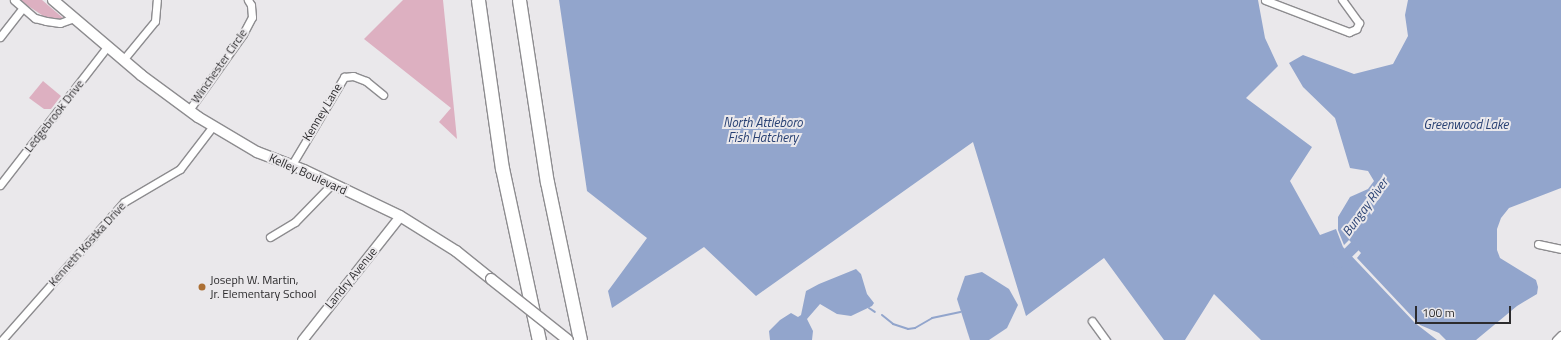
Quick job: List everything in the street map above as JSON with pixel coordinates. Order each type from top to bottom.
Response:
[{"type":"highway","points":[[478,0],[502,168],[539,340]]},
{"type":"highway","points":[[519,0],[545,174],[580,340]]},
{"type":"main road","name":"Kelley Boulevard","points":[[54,0],[122,60],[213,126],[257,152],[332,184],[400,216],[456,251],[568,340]]},
{"type":"street","points":[[14,0],[22,9],[46,21],[60,23],[74,18]]},
{"type":"street","points":[[122,60],[155,21],[157,0]]},
{"type":"street","name":"Winchester Circle","points":[[189,110],[243,34],[252,17],[251,4],[248,0]]},
{"type":"street","points":[[1265,0],[1348,32],[1356,29],[1359,24],[1342,0]]},
{"type":"street","points":[[0,37],[22,9]]},
{"type":"street","name":"Ledgebrook Drive","points":[[0,185],[107,47]]},
{"type":"street","name":"Kenney Lane","points":[[291,166],[344,77],[353,76],[366,81],[383,96]]},
{"type":"street","name":"Kenneth Kostka Drive","points":[[2,340],[117,209],[131,196],[180,169],[213,126]]},
{"type":"street","points":[[270,237],[295,222],[332,184]]},
{"type":"street","name":"Landry Avenue","points":[[302,340],[400,216]]},
{"type":"street","points":[[1538,244],[1561,249]]},
{"type":"street","points":[[1092,320],[1106,340]]},
{"type":"street","points":[[1556,340],[1561,335]]},
{"type":"shaded area","points":[[19,0],[42,0],[63,18],[59,20],[48,19]]},
{"type":"shaded area","points":[[403,0],[443,0],[457,139],[439,122],[451,108],[364,39]]},
{"type":"shaded area","points":[[43,81],[61,96],[51,109],[44,109],[29,98]]},
{"type":"water","name":"North Attleboro Fish Hatchery","points":[[559,0],[1258,0],[1265,38],[1278,66],[1246,98],[1312,147],[1290,181],[1320,235],[1336,229],[1343,247],[1415,323],[1437,340],[1261,340],[1214,294],[1185,340],[1164,340],[1104,258],[1026,316],[973,142],[756,296],[704,247],[612,308],[608,291],[647,238],[587,191]]},
{"type":"water","name":"Greenwood Lake","points":[[1408,0],[1561,0],[1561,188],[1509,208],[1501,218],[1497,229],[1497,250],[1500,258],[1536,280],[1538,287],[1537,294],[1517,306],[1476,340],[1446,340],[1439,333],[1420,325],[1357,258],[1361,253],[1349,240],[1344,245],[1338,230],[1338,217],[1350,197],[1368,189],[1374,181],[1368,171],[1350,168],[1335,118],[1303,87],[1289,63],[1303,55],[1354,74],[1393,64],[1408,36],[1405,15]]},
{"type":"water","points":[[856,269],[861,274],[867,294],[874,303],[872,306],[851,316],[837,314],[820,304],[807,319],[813,331],[812,340],[770,340],[769,331],[780,320],[791,313],[798,317],[801,315],[806,291]]},
{"type":"water","points":[[982,272],[1009,289],[1018,305],[1007,328],[989,340],[970,340],[957,299],[965,276]]},
{"type":"waterway","name":"Bungay River","points":[[1338,262],[1354,246]]},
{"type":"waterway","points":[[869,308],[875,312]]},
{"type":"waterway","points":[[882,315],[893,324],[908,329],[915,328],[932,318],[960,312]]},
{"type":"place","name":"Joseph W. Martin, Jr. Elementary School","points":[[202,287]]}]
